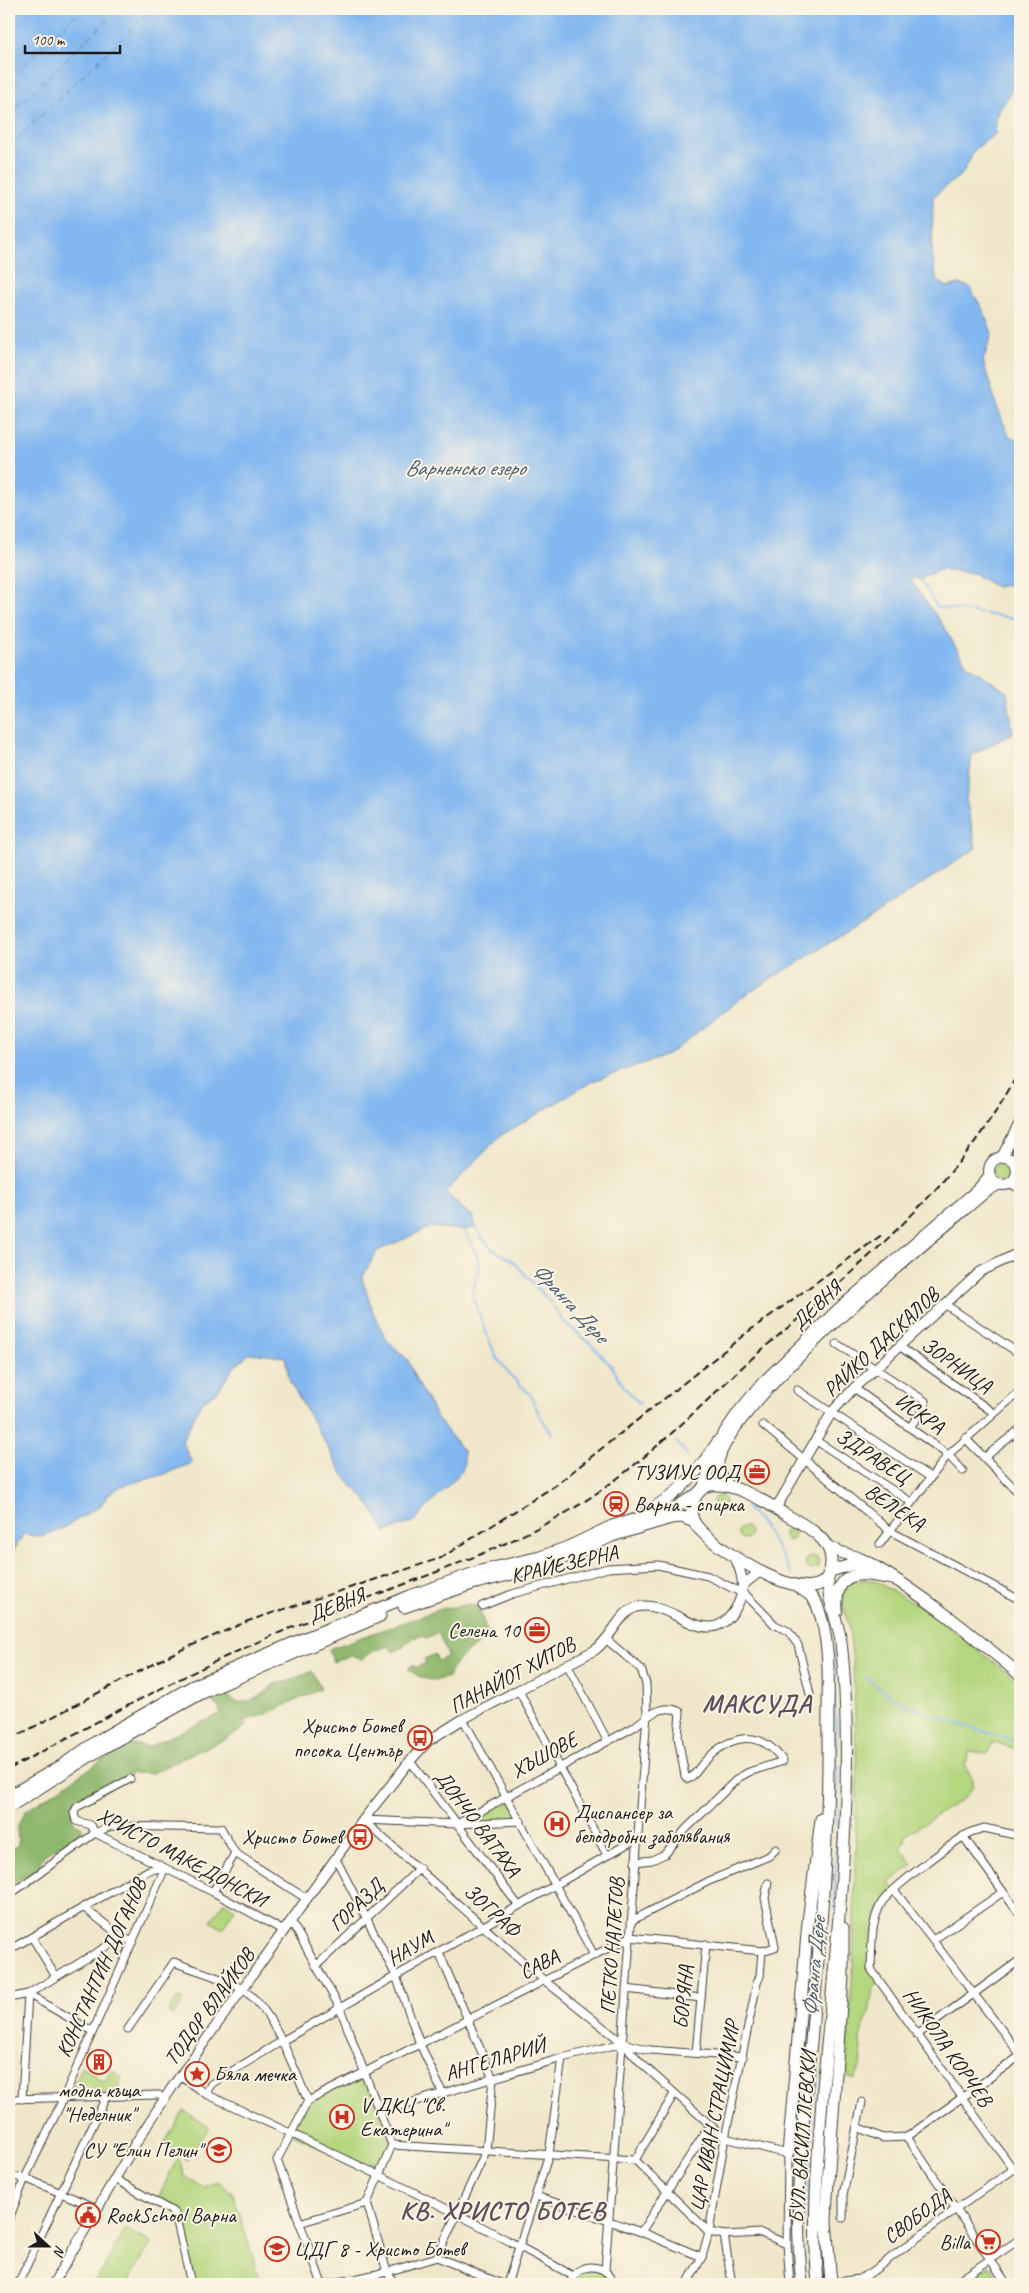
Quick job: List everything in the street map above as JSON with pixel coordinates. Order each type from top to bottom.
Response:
[{"type":"main road","points":[[1002,1157],[1020,1123]]},
{"type":"main road","points":[[1017,1170],[1012,1160],[1002,1157],[997,1158],[990,1166],[990,1176],[998,1185],[1009,1184],[1013,1181],[1017,1170],[1020,1147]]},
{"type":"main road","name":"ДЕВНЯ","points":[[9,1796],[61,1766],[96,1741],[193,1686],[410,1596],[480,1571],[540,1557],[623,1522],[675,1508],[699,1491],[719,1440],[742,1407],[779,1365],[838,1309],[978,1189],[990,1176]]},
{"type":"main road","name":"ДЕВНЯ","points":[[732,1488],[720,1474],[720,1459],[732,1433],[754,1404],[774,1382],[843,1316],[987,1191],[998,1185]]},
{"type":"main road","points":[[623,1522],[656,1507],[678,1492],[702,1466],[719,1440]]},
{"type":"main road","points":[[694,1522],[692,1505],[699,1491],[717,1485],[732,1488],[776,1508],[811,1530],[827,1546],[831,1554],[828,1589],[839,1632]]},
{"type":"main road","name":"ДЕВНЯ","points":[[9,1807],[102,1749],[200,1694],[314,1643],[408,1605],[472,1584],[536,1568],[574,1554],[612,1536],[671,1518],[682,1518],[694,1522]]},
{"type":"main road","name":"БУЛ. ВАСИЛ ЛЕВСКИ","points":[[694,1522],[708,1537],[733,1555],[761,1571],[798,1587],[814,1598],[820,1614],[824,1635],[827,1664],[828,1773],[823,1896],[799,2189],[799,2244],[802,2284]]},
{"type":"main road","points":[[827,1546],[875,1567],[893,1579],[930,1604],[1020,1675]]},
{"type":"main road","points":[[798,1587],[818,1585],[829,1573],[851,1565],[875,1567]]},
{"type":"main road","points":[[825,2284],[826,2221],[844,1967],[842,1865],[846,1771],[845,1691],[837,1596],[845,1580],[852,1575],[862,1574],[893,1579]]},
{"type":"main road","points":[[788,2154],[814,1864],[828,1773]]},
{"type":"street","points":[[1009,1184],[1020,1186]]},
{"type":"street","name":"РАЙКО ДАСКАЛОВ","points":[[776,1508],[832,1412],[854,1388],[980,1272],[1020,1252]]},
{"type":"street","points":[[946,1305],[1020,1354]]},
{"type":"street","points":[[837,1344],[925,1401],[924,1407],[910,1427]]},
{"type":"street","name":"ЗОРНИЦА","points":[[899,1346],[994,1413]]},
{"type":"street","name":"ИСКРА","points":[[854,1388],[948,1455],[963,1471]]},
{"type":"street","points":[[797,1390],[930,1478]]},
{"type":"street","points":[[880,1544],[948,1455],[1020,1391]]},
{"type":"street","name":"ВЕЛЕКА","points":[[763,1425],[890,1531],[1020,1600]]},
{"type":"street","points":[[984,1458],[1020,1429]]},
{"type":"street","points":[[965,1438],[1020,1494]]},
{"type":"street","name":"ЗДРАВЕЦ","points":[[815,1440],[911,1502]]},
{"type":"street","points":[[733,1555],[741,1571],[742,1589]]},
{"type":"street","name":"КPAЙEЗEPНA","points":[[482,1606],[512,1594],[608,1568],[658,1564],[708,1576],[742,1589],[775,1625],[788,1631],[798,1646],[810,1694]]},
{"type":"street","points":[[742,1589],[761,1571]]},
{"type":"street","name":"ПАНАЙОТ ХИТОВ","points":[[410,1762],[428,1741],[463,1719],[595,1650],[607,1640],[625,1614],[636,1607],[650,1606],[696,1625],[712,1626],[729,1616],[738,1602],[742,1589]]},
{"type":"street","name":"ПЕТКО НАПЕТОВ","points":[[605,2270],[607,2221],[623,2043],[636,1839],[647,1715],[646,1684],[641,1668],[607,1640]]},
{"type":"street","points":[[567,1664],[607,1740]]},
{"type":"street","points":[[518,1690],[607,1855]]},
{"type":"street","points":[[635,1862],[652,1860],[665,1854],[686,1829],[738,1778],[749,1772],[783,1761],[777,1753],[758,1739],[736,1739],[716,1750],[692,1778],[688,1779],[685,1776],[678,1737],[680,1712],[667,1710],[647,1715]]},
{"type":"street","name":"ХЪШОВЕ","points":[[457,1824],[607,1740],[634,1727],[647,1715]]},
{"type":"street","points":[[463,1719],[594,1955]]},
{"type":"street","name":"ТОДОР ВЛАЙКОВ","points":[[54,2284],[115,2178],[180,2076],[363,1820],[410,1762]]},
{"type":"street","name":"ДОНЧО ВАТАХА","points":[[410,1762],[518,1905]]},
{"type":"street","name":"ХРИСТО МАКЕДОНСКИ","points":[[130,1778],[75,1810],[74,1816],[76,1821],[92,1825],[95,1833],[213,1892],[284,1931]]},
{"type":"street","points":[[363,1820],[457,1824],[521,1821]]},
{"type":"street","name":"ЗОГРАФ","points":[[363,1820],[420,1868],[545,1981],[623,2043],[674,2094],[725,2138]]},
{"type":"street","points":[[9,1895],[95,1833],[111,1826],[221,1828],[235,1853],[307,1899]]},
{"type":"street","points":[[857,2127],[883,2138],[907,2136],[1020,2055],[894,1890],[963,1836],[984,1828],[1020,1836]]},
{"type":"street","points":[[963,1836],[1020,1916]]},
{"type":"street","name":"НАУМ","points":[[206,2094],[211,2084],[282,2041],[636,1839]]},
{"type":"street","points":[[631,1921],[709,1880],[769,1856],[776,1849]]},
{"type":"street","points":[[213,1892],[235,1853]]},
{"type":"street","points":[[336,1859],[396,1976],[420,2044],[443,2094]]},
{"type":"street","points":[[9,1950],[148,1870],[165,1868]]},
{"type":"street","name":"КОНСТАНТИН ДОГАНОВ","points":[[9,2219],[25,2178],[63,2099],[165,1868]]},
{"type":"street","name":"ГОРАЗД","points":[[316,1966],[420,1868]]},
{"type":"street","points":[[630,1937],[762,1950],[775,1947],[765,1898],[768,1883]]},
{"type":"street","name":"НИКОЛА КОРЧЕВ","points":[[894,1890],[881,1903],[877,1914],[873,1930],[871,1969],[1013,2169]]},
{"type":"street","points":[[933,1940],[1003,1892]]},
{"type":"street","points":[[82,1907],[122,1937],[133,1942]]},
{"type":"street","points":[[292,1921],[340,2008],[392,2145],[367,2203],[387,2272],[395,2284]]},
{"type":"street","points":[[32,1937],[56,1977]]},
{"type":"street","points":[[9,1998],[28,1994],[122,1937]]},
{"type":"street","name":"САВА","points":[[308,2101],[630,1937]]},
{"type":"street","name":"БОРЯНА","points":[[696,2053],[706,1944]]},
{"type":"street","name":"ЦАР ИВАН СТРАЦИМИР","points":[[687,2284],[702,2257],[709,2232],[725,2138],[760,1976],[762,1950]]},
{"type":"street","points":[[438,2257],[486,2151],[493,2079],[439,1952]]},
{"type":"street","points":[[917,2034],[1020,1960]]},
{"type":"street","points":[[128,2029],[174,1962],[243,1990],[266,2013],[282,2041],[308,2101],[276,2160],[322,2284]]},
{"type":"street","points":[[626,1989],[701,1998]]},
{"type":"street","points":[[28,1994],[92,2031]]},
{"type":"street","points":[[22,2099],[28,1994]]},
{"type":"street","points":[[623,2043],[650,2050],[743,2058]]},
{"type":"street","name":"АНГЕЛАРИЙ","points":[[379,2112],[562,2058],[623,2043]]},
{"type":"street","points":[[507,2284],[549,2154],[562,2058]]},
{"type":"street","points":[[180,2076],[206,2094],[378,2175],[519,2246],[573,2276]]},
{"type":"street","points":[[635,2160],[674,2094]]},
{"type":"street","points":[[18,2284],[106,2096]]},
{"type":"street","points":[[9,2100],[159,2096]]},
{"type":"street","points":[[843,2218],[843,2195],[862,2102]]},
{"type":"street","points":[[641,2232],[710,2124]]},
{"type":"street","points":[[907,2136],[1007,2284]]},
{"type":"street","points":[[725,2138],[788,2154],[787,2244],[790,2284]]},
{"type":"street","points":[[392,2145],[613,2157],[635,2160],[709,2232],[724,2235],[762,2233],[787,2244]]},
{"type":"street","name":"СВОБОДА","points":[[825,2284],[852,2281],[869,2274],[956,2209],[1020,2165]]},
{"type":"street","points":[[9,2176],[25,2178],[97,2208]]},
{"type":"street","points":[[115,2178],[175,2214],[190,2284]]},
{"type":"street","points":[[536,2196],[641,2232],[702,2257]]},
{"type":"street","points":[[299,2223],[367,2203]]},
{"type":"street","points":[[724,2235],[732,2284]]},
{"type":"street","points":[[954,2284],[1020,2239]]},
{"type":"street","points":[[329,2284],[387,2272],[438,2257],[502,2284]]},
{"type":"street","points":[[570,2284],[573,2276],[583,2268],[591,2266],[605,2270],[615,2284]]},
{"type":"green space","points":[[1003,1162],[1010,1165],[1013,1172],[1010,1179],[1003,1182],[996,1179],[993,1172],[996,1165]]},
{"type":"green space","points":[[717,1496],[721,1496],[725,1502],[721,1508],[717,1508],[713,1504],[713,1500]]},
{"type":"green space","points":[[744,1527],[750,1533],[744,1539],[738,1533]]},
{"type":"green space","points":[[789,1529],[795,1535],[789,1541],[783,1535]]},
{"type":"green space","points":[[812,1556],[817,1558],[819,1563],[817,1568],[812,1570],[807,1568],[805,1563],[807,1558]]},
{"type":"green space","points":[[865,1579],[877,1582],[931,1613],[1020,1683],[1020,1750],[993,1742],[988,1754],[970,1751],[965,1765],[973,1780],[973,1787],[964,1798],[904,1836],[905,1841],[900,1847],[913,1864],[889,1883],[894,1890],[877,1913],[871,1969],[880,1982],[873,1989],[869,2013],[860,2039],[862,2063],[855,2079],[845,2076],[853,1967],[857,1777],[853,1664],[849,1628],[842,1600],[843,1593],[852,1582]]},
{"type":"green space","points":[[470,1604],[478,1606],[489,1637],[460,1658],[448,1677],[431,1680],[417,1675],[408,1669],[413,1664],[415,1668],[426,1663],[424,1659],[435,1654],[438,1661],[448,1656],[438,1632],[427,1638],[421,1636],[413,1638],[400,1649],[393,1652],[389,1646],[374,1651],[362,1659],[351,1655],[333,1662],[329,1649],[441,1609]]},
{"type":"green space","points":[[312,1671],[321,1689],[266,1714],[244,1721],[246,1726],[234,1735],[187,1755],[156,1772],[150,1774],[131,1773],[126,1780],[88,1799],[81,1800],[72,1808],[71,1813],[74,1823],[81,1826],[83,1830],[82,1835],[46,1854],[39,1868],[9,1887],[9,1851],[18,1845],[17,1826],[26,1811],[128,1743],[148,1747],[220,1714],[219,1708],[212,1702],[221,1696],[227,1696],[235,1702],[252,1700],[262,1695],[274,1684],[286,1682]]},
{"type":"green space","points":[[507,1796],[521,1821],[457,1824]]},
{"type":"green space","points":[[224,1902],[235,1909],[222,1929],[211,1921]]},
{"type":"green space","points":[[178,1997],[184,2001],[173,2016],[168,2012]]},
{"type":"green space","points":[[82,2067],[104,2082],[112,2070],[122,2078],[116,2093],[70,2095]]},
{"type":"green space","points":[[365,2073],[392,2145],[378,2175],[291,2133],[305,2105]]},
{"type":"green space","points":[[184,2111],[209,2127],[188,2160],[163,2145]]},
{"type":"green space","points":[[177,2159],[180,2161],[184,2176],[204,2187],[218,2182],[233,2193],[261,2284],[194,2284],[180,2216],[186,2214],[159,2196]]},
{"type":"green space","points":[[126,2229],[151,2243],[127,2284],[94,2284]]},
{"type":"green space","points":[[989,2266],[1002,2284],[964,2284]]},
{"type":"green space","points":[[598,2267],[614,2284],[570,2284],[578,2272]]},
{"type":"water","name":"Варненско езеро","points":[[9,9],[1020,9],[1020,78],[997,114],[995,134],[975,149],[963,173],[933,197],[932,254],[937,281],[948,287],[959,284],[969,287],[981,306],[992,333],[983,361],[997,407],[1009,436],[1020,441],[1020,579],[1016,583],[996,587],[973,573],[939,570],[920,579],[909,578],[940,621],[967,665],[1007,692],[1013,733],[972,755],[966,799],[976,848],[880,912],[745,995],[668,1055],[593,1081],[500,1136],[446,1192],[461,1208],[473,1216],[476,1227],[464,1230],[431,1227],[377,1251],[362,1278],[373,1312],[386,1339],[408,1360],[414,1376],[437,1418],[463,1451],[464,1462],[462,1471],[414,1521],[386,1532],[366,1500],[347,1481],[290,1382],[285,1357],[250,1353],[233,1368],[219,1390],[201,1403],[182,1441],[192,1463],[162,1475],[121,1486],[108,1495],[101,1505],[64,1528],[40,1536],[24,1534],[9,1558]]},
{"type":"waterway","points":[[920,579],[937,607],[1020,619]]},
{"type":"waterway","name":"Франга Дере","points":[[476,1227],[479,1234],[493,1250],[512,1260],[551,1303],[564,1322],[591,1344],[612,1367],[624,1387],[640,1404]]},
{"type":"waterway","points":[[464,1230],[473,1246],[480,1265],[472,1294],[496,1357],[512,1377],[530,1394],[539,1414],[552,1434]]},
{"type":"waterway","name":"Франга Дере","points":[[676,1441],[687,1455]]},
{"type":"waterway","name":"Франга Дере","points":[[746,1507],[767,1532],[792,1575]]},
{"type":"waterway","name":"Франга Дере","points":[[834,1651],[838,1805],[834,1911]]},
{"type":"waterway","points":[[866,1677],[900,1702],[939,1718],[1020,1743]]},
{"type":"waterway","name":"Франга Дере","points":[[812,2284],[809,2258],[808,2205],[819,2072]]},
{"type":"ferry route","points":[[9,80],[81,9]]},
{"type":"ferry route","points":[[9,115],[119,9]]},
{"type":"ferry route","points":[[9,147],[152,9]]},
{"type":"railway","points":[[9,1769],[156,1691],[231,1654],[308,1621],[506,1543],[538,1528],[592,1497],[655,1448],[752,1358],[840,1283],[899,1228],[954,1169],[1000,1104],[1020,1069]]},
{"type":"railway","points":[[9,1740],[172,1654],[248,1621],[441,1558],[556,1485],[749,1331],[883,1234]]},
{"type":"place","name":"ТУЗИУС ООД","points":[[757,1472]]},
{"type":"place","name":"Варна - спирка","points":[[616,1504]]},
{"type":"place","name":"Селена 10","points":[[537,1630]]},
{"type":"place","name":"Христо Ботев посока Център","points":[[420,1738]]},
{"type":"place","name":"Диспансер за белодробни заболявания","points":[[557,1824]]},
{"type":"place","name":"Христо Ботев","points":[[360,1837]]},
{"type":"place","name":"модна къща \"Неделник\"","points":[[99,2062]]},
{"type":"place","name":"Бяла мечка","points":[[197,2074]]},
{"type":"place","name":"V ДКЦ \"Св. Екатерина\"","points":[[342,2117]]},
{"type":"place","name":"СУ \"Елин Пелин\"","points":[[219,2150]]},
{"type":"place","name":"RockSchool Варна","points":[[88,2215]]},
{"type":"place","name":"Billa","points":[[988,2242]]},
{"type":"place","name":"ЦДГ 8 - Христо Ботев","points":[[277,2249]]},
{"type":"district","name":"МАКСУДА","points":[[757,1703]]},
{"type":"district","name":"КВ. ХРИСТО БОТЕВ","points":[[503,2210]]}]
